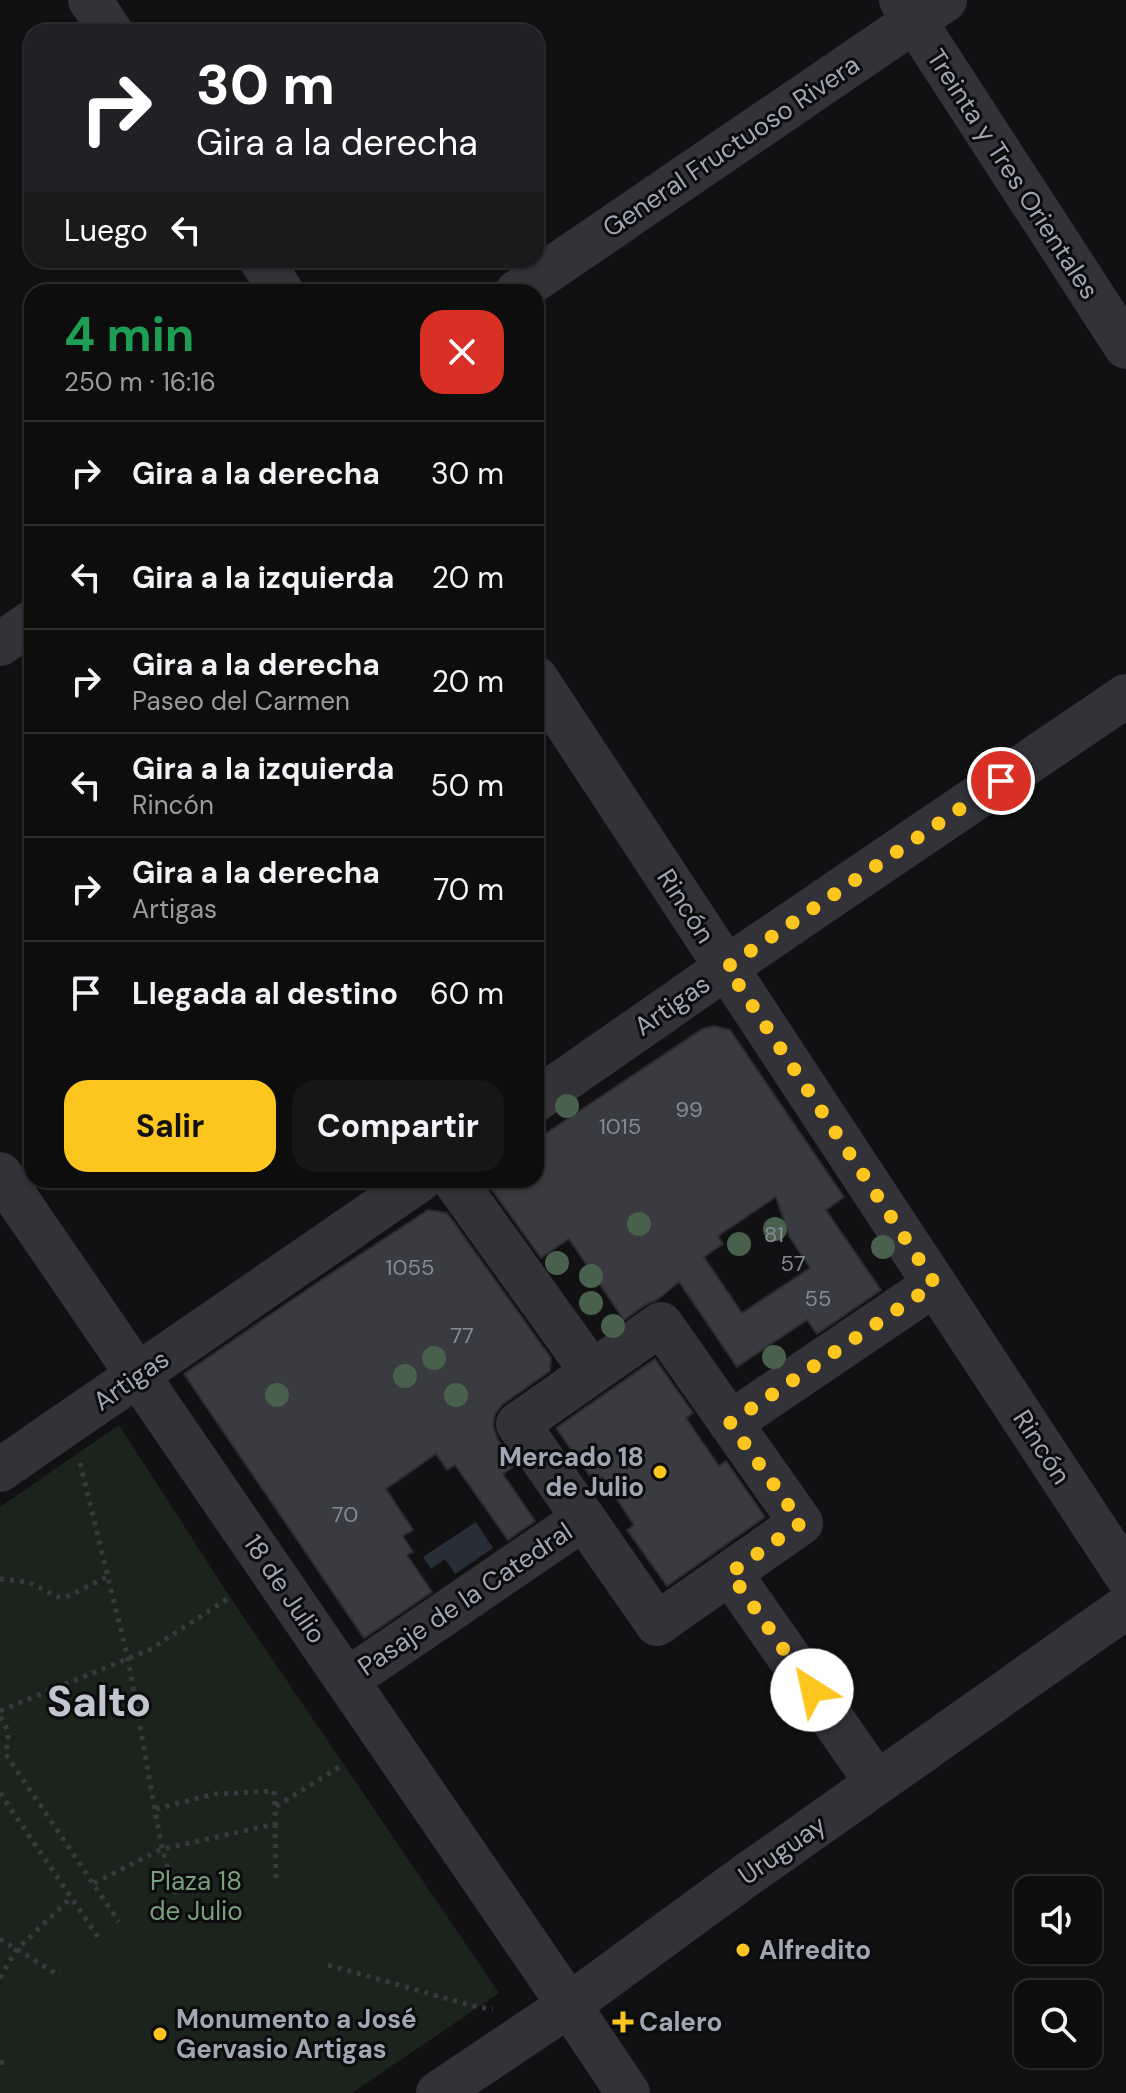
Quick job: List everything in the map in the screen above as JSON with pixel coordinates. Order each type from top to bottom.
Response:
[{"type":"street","points":[[90,0],[106,24]]},
{"type":"street","name":"General Fructuoso Rivera","points":[[528,284],[920,7]]},
{"type":"street","name":"Treinta y Tres Orientales","points":[[920,7],[1126,347]]},
{"type":"street","points":[[0,644],[24,628]]},
{"type":"street","name":"Rincón","points":[[544,690],[1126,1575]]},
{"type":"street","name":"Artigas","points":[[544,1094],[1126,696]]},
{"type":"street","name":"18 de Julio","points":[[0,1174],[628,2093]]},
{"type":"street","name":"Artigas","points":[[0,1470],[408,1188]]},
{"type":"street","points":[[460,1188],[592,1372]]},
{"type":"street","points":[[730,1423],[935,1284]]},
{"type":"street","points":[[661,1324],[730,1423],[801,1523],[657,1624],[518,1424],[661,1324]]},
{"type":"street","name":"Pasaje de la Catedral","points":[[347,1680],[583,1519]]},
{"type":"street","points":[[730,1573],[877,1783]]},
{"type":"street","name":"Uruguay","points":[[438,2093],[569,2005],[737,1882],[1126,1607]]},
{"type":"path","points":[[78,1454],[128,1659],[162,1849],[176,1894]]},
{"type":"path","points":[[0,1579],[28,1582],[58,1597],[66,1597],[107,1577]]},
{"type":"path","points":[[119,1922],[5,1753],[8,1733],[0,1714],[151,1649],[230,1597]]},
{"type":"path","points":[[275,1807],[344,1764]]},
{"type":"path","points":[[156,1809],[214,1794],[274,1791],[276,1879]]},
{"type":"path","points":[[0,1793],[98,1937]]},
{"type":"path","points":[[94,1883],[162,1849],[275,1824]]},
{"type":"path","points":[[0,1978],[16,1950],[71,1898]]},
{"type":"path","points":[[0,1939],[60,1976]]},
{"type":"path","points":[[328,1965],[477,2007]]},
{"type":"path","points":[[0,2062],[10,2064]]},
{"type":"green space","name":"Plaza 18 de Julio","points":[[119,1425],[230,1597],[499,1993],[352,2093],[0,2093],[0,1507]]},
{"type":"shaded area","points":[[476,1522],[493,1548],[455,1574],[445,1559],[431,1569],[423,1557]]},
{"type":"building","points":[[714,1026],[730,1030],[844,1197],[826,1210],[881,1290],[817,1334],[807,1320],[737,1367],[679,1282],[624,1320],[569,1239],[541,1258],[491,1188],[544,1188],[544,1135],[702,1029]],"holes":[[[776,1197],[789,1236],[810,1268],[742,1313],[704,1257],[723,1244],[718,1236]]]},
{"type":"building","points":[[428,1210],[447,1213],[551,1358],[550,1371],[503,1404],[495,1414],[493,1425],[497,1438],[516,1465],[503,1474],[535,1521],[508,1540],[455,1465],[447,1470],[436,1454],[386,1489],[413,1530],[403,1536],[413,1552],[407,1555],[432,1592],[364,1638],[184,1374]]},
{"type":"building","name":"Mercado 18 de Julio","points":[[655,1359],[693,1413],[686,1418],[719,1466],[726,1461],[765,1517],[667,1586],[627,1530],[634,1525],[602,1477],[594,1482],[556,1428]]},
{"type":"place","name":"Mercado 18 de Julio","points":[[660,1472]]},
{"type":"place","name":"Alfredito","points":[[743,1950]]},
{"type":"place","name":"Calero","points":[[623,2022]]},
{"type":"place","name":"Monumento a José Gervasio Artigas","points":[[160,2034]]},
{"type":"district","name":"Salto","points":[[99,1701]]},
{"type":"route","points":[[812,1690],[730,1573],[801,1523],[730,1423],[935,1284],[727,967],[1001,781]]}]
